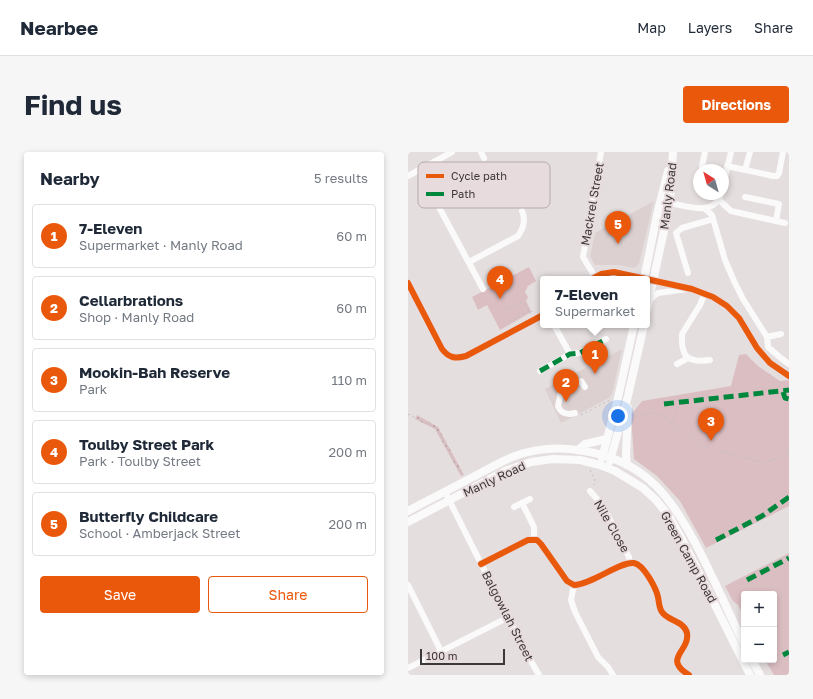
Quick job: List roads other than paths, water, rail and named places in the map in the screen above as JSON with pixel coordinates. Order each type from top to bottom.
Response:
[{"type":"main road","name":"Manly Road","points":[[650,296],[670,203],[673,152]]},
{"type":"main road","name":"Manly Road","points":[[644,276],[657,215],[673,152]]},
{"type":"main road","points":[[607,456],[607,439],[633,328]]},
{"type":"main road","points":[[604,466],[628,396],[643,328]]},
{"type":"main road","points":[[627,465],[628,396]]},
{"type":"main road","points":[[578,450],[585,444],[607,439]]},
{"type":"main road","name":"Manly Road","points":[[408,511],[516,456],[547,449],[578,450],[607,456],[627,465]]},
{"type":"main road","name":"Manly Road","points":[[408,522],[505,471],[531,462],[553,459],[580,460],[604,466]]},
{"type":"main road","name":"Green Camp Road","points":[[627,465],[659,488],[678,511],[718,586],[741,637]]},
{"type":"main road","name":"Green Camp Road","points":[[604,466],[623,474],[643,488],[656,500],[669,516],[750,675]]},
{"type":"main road","points":[[754,663],[760,675]]},
{"type":"street","points":[[434,162],[452,152]]},
{"type":"street","points":[[481,152],[484,158]]},
{"type":"street","name":"Mackrel Street","points":[[593,276],[583,257],[601,152]]},
{"type":"street","points":[[702,164],[705,152]]},
{"type":"street","points":[[728,164],[731,152]]},
{"type":"street","points":[[745,170],[750,152]]},
{"type":"street","points":[[729,166],[777,176],[779,173],[783,152]]},
{"type":"street","points":[[408,176],[418,171]]},
{"type":"street","points":[[745,196],[779,204],[776,221]]},
{"type":"street","points":[[705,209],[714,205],[718,200]]},
{"type":"street","points":[[722,200],[731,211],[785,223]]},
{"type":"street","points":[[670,203],[705,209],[710,212],[725,260],[743,299],[767,337],[768,347],[789,364]]},
{"type":"street","points":[[440,208],[483,289]]},
{"type":"street","points":[[469,262],[518,236],[522,231],[525,216],[522,211]]},
{"type":"street","points":[[688,273],[676,233],[682,228],[713,219]]},
{"type":"street","points":[[598,276],[614,272],[634,276]]},
{"type":"street","points":[[650,279],[705,293],[727,306],[739,318],[757,348],[770,363],[789,376]]},
{"type":"street","points":[[408,283],[442,348],[450,357],[457,359],[466,356],[540,317]]},
{"type":"street","points":[[650,302],[658,293],[692,289]]},
{"type":"street","points":[[705,293],[700,305],[682,334],[683,343],[688,358],[692,361],[698,362],[710,360]]},
{"type":"street","points":[[556,328],[570,354]]},
{"type":"street","points":[[767,337],[780,334]]},
{"type":"street","points":[[540,371],[570,354],[580,353],[606,339]]},
{"type":"street","points":[[676,364],[688,358]]},
{"type":"street","points":[[576,383],[581,381],[585,387]]},
{"type":"street","points":[[568,387],[561,392],[558,406],[560,411],[565,414],[578,414]]},
{"type":"street","points":[[516,456],[519,466]]},
{"type":"street","name":"Nile Close","points":[[590,491],[603,506],[630,557],[630,563]]},
{"type":"street","name":"Balgowlah Street","points":[[445,492],[481,564],[540,675]]},
{"type":"street","points":[[514,507],[530,499]]},
{"type":"street","points":[[522,503],[534,527],[534,540]]},
{"type":"street","points":[[481,564],[528,540],[534,540],[541,544],[567,581],[574,585],[588,582],[630,563],[636,564],[644,569],[658,596],[661,612],[668,618],[680,624],[686,631],[687,637],[679,654],[678,664],[681,670],[689,675]]},
{"type":"street","points":[[408,585],[442,651]]},
{"type":"street","points":[[574,585],[571,600],[576,612],[598,658],[608,667],[613,675]]},
{"type":"street","points":[[408,668],[509,617]]},
{"type":"place","name":"Butterfly Childcare","points":[[618,244]]},
{"type":"place","name":"Toulby Street Park","points":[[500,299]]},
{"type":"place","name":"7-Eleven","points":[[595,374]]},
{"type":"place","name":"Cellarbrations","points":[[566,402]]},
{"type":"place","name":"Mookin-Bah Reserve","points":[[711,441]]}]
